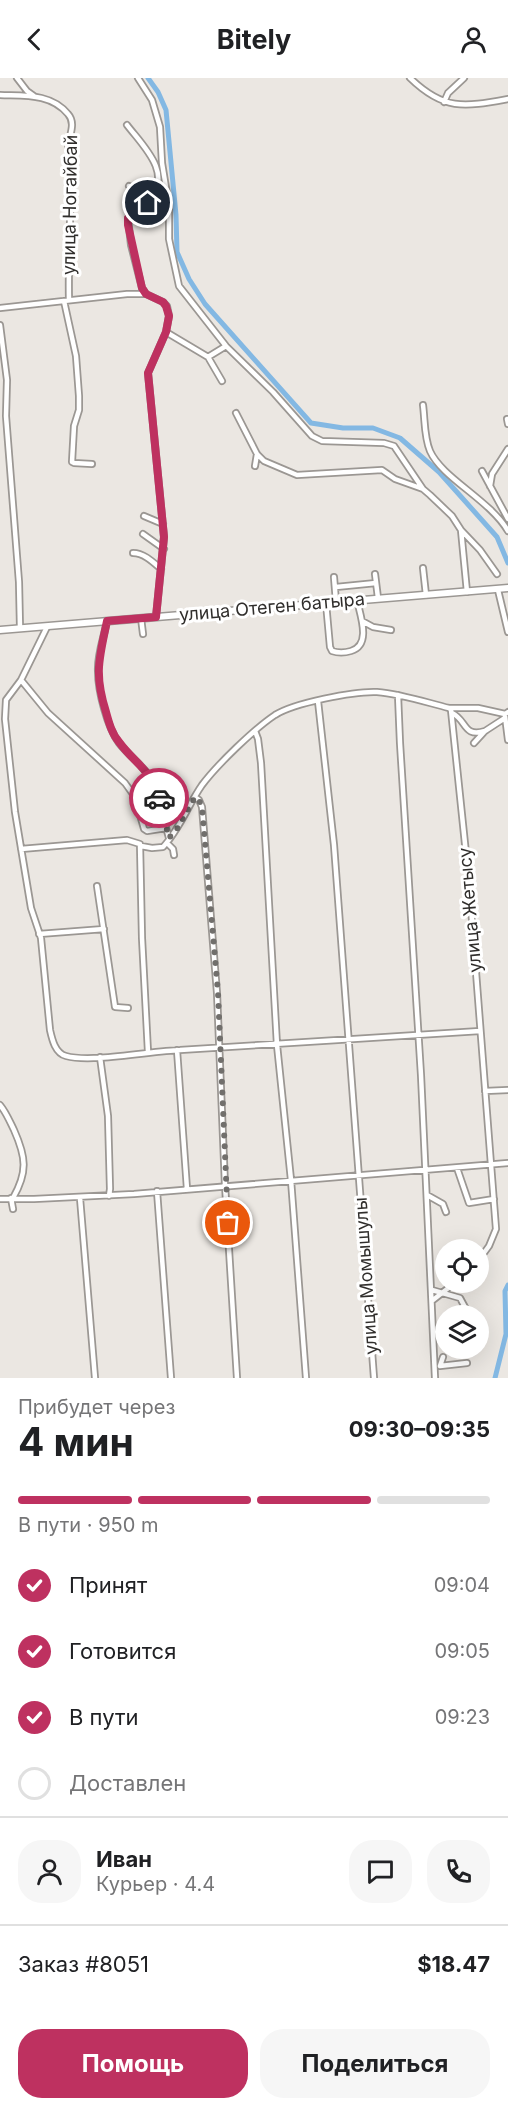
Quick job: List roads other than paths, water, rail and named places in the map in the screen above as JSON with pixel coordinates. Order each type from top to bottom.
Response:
[{"type":"main road","name":"улица Отеген батыра","points":[[0,630],[508,588]]},
{"type":"street","points":[[17,78],[34,96]]},
{"type":"street","points":[[138,78],[147,90],[156,112],[169,206],[169,239],[179,286],[226,346],[273,392],[312,436],[322,441],[384,443],[394,446],[423,489],[467,534],[497,574]]},
{"type":"street","points":[[410,78],[429,95],[455,105],[508,99]]},
{"type":"street","points":[[444,102],[448,93],[464,78]]},
{"type":"street","points":[[0,95],[34,96]]},
{"type":"street","name":"улица Ногайбай","points":[[34,96],[48,99],[62,108],[72,119],[68,152],[70,188],[67,301],[76,356],[79,410],[74,426],[72,462],[92,464]]},
{"type":"street","points":[[127,125],[145,145],[155,165],[159,182],[151,200],[128,218],[131,245],[146,294]]},
{"type":"street","points":[[155,165],[162,164]]},
{"type":"street","points":[[129,186],[151,200]]},
{"type":"street","points":[[67,301],[146,294],[163,302],[169,316],[166,332],[148,373],[164,549],[156,617]]},
{"type":"street","name":"улица Ногайбай","points":[[0,308],[67,301]]},
{"type":"street","points":[[0,325],[7,381],[6,416],[18,570],[20,628]]},
{"type":"street","points":[[166,332],[208,357],[222,381]]},
{"type":"street","points":[[208,357],[226,346]]},
{"type":"street","points":[[423,405],[427,443],[431,454],[452,476],[500,518],[508,531]]},
{"type":"street","points":[[236,413],[257,454],[264,461],[302,476],[381,470],[395,479],[423,489]]},
{"type":"street","points":[[490,486],[492,474],[508,449]]},
{"type":"street","points":[[255,466],[257,454]]},
{"type":"street","points":[[482,471],[508,519]]},
{"type":"street","points":[[144,516],[163,524]]},
{"type":"street","points":[[461,530],[467,592]]},
{"type":"street","points":[[143,534],[164,549]]},
{"type":"street","points":[[133,553],[139,553],[152,560],[161,570]]},
{"type":"street","points":[[423,568],[426,595]]},
{"type":"street","points":[[375,573],[378,598]]},
{"type":"street","points":[[334,577],[336,602]]},
{"type":"street","points":[[336,587],[376,583]]},
{"type":"street","points":[[498,590],[508,632]]},
{"type":"street","points":[[326,603],[330,647],[337,653],[355,650],[361,644],[364,634],[357,600]]},
{"type":"street","points":[[141,618],[143,634]]},
{"type":"street","points":[[107,621],[98,672],[103,701],[110,724],[119,742],[153,781],[174,855]]},
{"type":"street","points":[[362,621],[373,627],[391,630]]},
{"type":"street","points":[[47,627],[21,680],[6,700],[5,719],[21,849],[31,909],[39,934],[53,1042],[62,1054],[100,1057],[219,1047],[480,1031]]},
{"type":"street","points":[[21,680],[48,713],[125,783],[135,797],[144,829],[153,831],[166,828]]},
{"type":"street","points":[[21,849],[128,840],[140,847],[157,848],[177,829],[195,797],[213,772],[255,731],[281,712],[318,701],[366,692],[398,695],[449,708],[478,708],[506,715]]},
{"type":"street","points":[[398,695],[437,1372],[467,1363]]},
{"type":"street","name":"улица Момышулы","points":[[318,701],[334,845],[374,1378]]},
{"type":"street","name":"улица Жетысу","points":[[449,708],[452,713],[470,892],[494,1198],[496,1229],[489,1246]]},
{"type":"street","points":[[452,713],[469,731],[475,733],[484,731]]},
{"type":"street","points":[[474,743],[484,731],[506,715]]},
{"type":"street","points":[[506,715],[508,740]]},
{"type":"street","points":[[255,731],[261,763],[278,1044],[306,1378]]},
{"type":"street","points":[[195,797],[202,807],[213,924],[237,1378]]},
{"type":"street","points":[[140,847],[148,1052]]},
{"type":"street","points":[[97,885],[115,1007],[128,1008]]},
{"type":"street","points":[[39,934],[104,928]]},
{"type":"street","points":[[177,1050],[187,1189]]},
{"type":"street","points":[[100,1057],[108,1116],[109,1196]]},
{"type":"street","points":[[485,1091],[508,1090]]},
{"type":"street","points":[[0,1105],[23,1149],[23,1171],[12,1198],[13,1209]]},
{"type":"street","points":[[0,1199],[109,1196],[508,1163]]},
{"type":"street","points":[[457,1168],[470,1203],[494,1198]]},
{"type":"street","points":[[157,1191],[171,1378]]},
{"type":"street","points":[[427,1195],[443,1204],[446,1212]]},
{"type":"street","points":[[80,1198],[95,1378]]},
{"type":"street","points":[[432,1300],[442,1293],[460,1298],[464,1305]]},
{"type":"waterway","points":[[148,78],[158,92],[166,110],[176,215],[177,252],[189,279],[205,304],[311,423],[343,428],[373,428],[400,438],[439,472],[497,537],[508,563]]},
{"type":"waterway","points":[[495,1378],[506,1334],[505,1291],[508,1285]]}]
